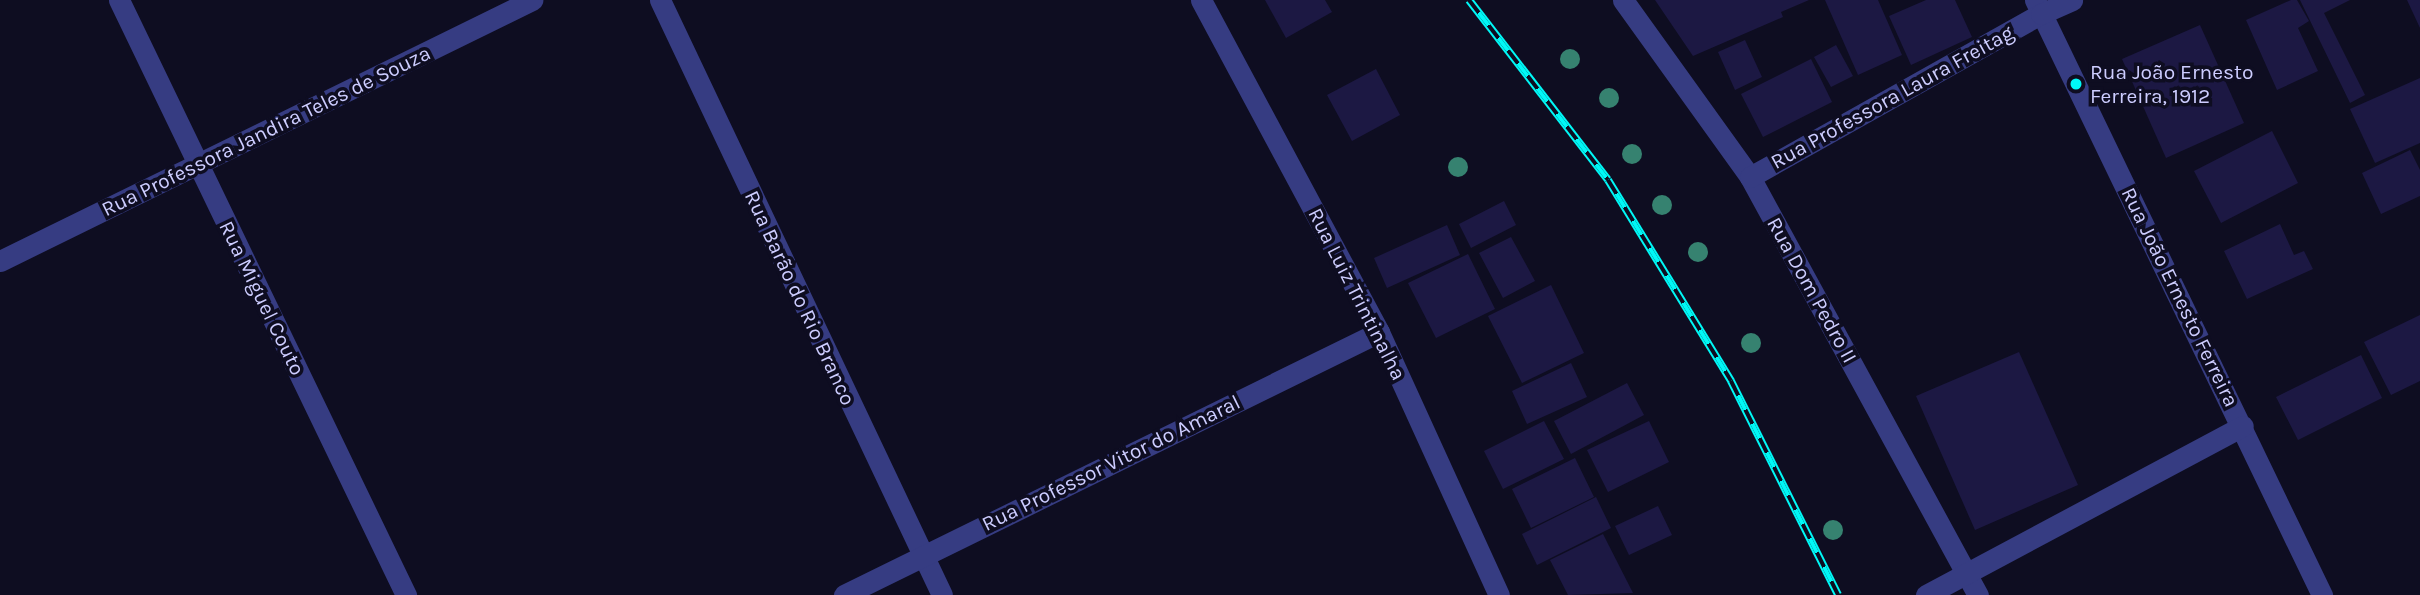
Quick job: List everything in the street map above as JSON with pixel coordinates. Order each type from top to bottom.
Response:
[{"type":"street","name":"Rua Miguel Couto","points":[[119,0],[406,595]]},
{"type":"street","name":"Rua Professora Jandira Teles de Souza","points":[[0,261],[532,0]]},
{"type":"street","name":"Rua Barão do Rio Branco","points":[[660,0],[942,595]]},
{"type":"street","name":"Rua Luiz Trintinalha","points":[[1201,0],[1379,332],[1499,595]]},
{"type":"street","name":"Rua Dom Pedro II","points":[[1623,0],[1750,177],[1978,595]]},
{"type":"street","name":"Rua Professora Laura Freitag","points":[[1750,177],[2038,7],[2072,0]]},
{"type":"street","name":"Rua João Ernesto Ferreira","points":[[2038,7],[2243,426],[2322,595]]},
{"type":"street","name":"Rua Professor Vitor do Amaral","points":[[844,595],[1379,332]]},
{"type":"street","points":[[1926,595],[2243,426]]},
{"type":"building","points":[[1265,0],[1325,0],[1332,12],[1286,38]]},
{"type":"building","points":[[1655,0],[1809,0],[1781,12],[1783,17],[1693,56]]},
{"type":"building","points":[[1825,0],[1878,0],[1902,55],[1858,75]]},
{"type":"building","points":[[1926,0],[1955,0],[1972,37],[1911,65],[1889,16]]},
{"type":"building","points":[[2291,0],[2297,0],[2309,21],[2298,28],[2318,71],[2277,90],[2246,20]]},
{"type":"building","points":[[2300,0],[2350,0],[2324,13],[2365,95],[2350,103]]},
{"type":"building","points":[[2407,0],[2420,0],[2420,28]]},
{"type":"building","points":[[2200,25],[2244,123],[2166,158],[2122,59]]},
{"type":"building","points":[[1745,40],[1762,77],[1735,90],[1718,52]]},
{"type":"building","points":[[1836,45],[1853,76],[1831,87],[1814,57]]},
{"type":"building","points":[[1811,59],[1832,102],[1763,137],[1741,94]]},
{"type":"building","points":[[1376,69],[1400,115],[1352,141],[1327,95]]},
{"type":"building","points":[[2420,78],[2420,143],[2375,163],[2350,109]]},
{"type":"building","points":[[2272,131],[2298,183],[2221,223],[2194,171]]},
{"type":"building","points":[[2410,150],[2420,170],[2420,196],[2381,214],[2362,173]]},
{"type":"building","points":[[1504,201],[1516,225],[1471,248],[1459,224]]},
{"type":"building","points":[[2280,224],[2294,255],[2304,251],[2313,269],[2247,299],[2224,251]]},
{"type":"building","points":[[1447,225],[1460,255],[1387,288],[1374,258]]},
{"type":"building","points":[[1511,237],[1535,281],[1503,298],[1479,253]]},
{"type":"building","points":[[1468,254],[1495,309],[1436,338],[1408,283]]},
{"type":"building","points":[[1551,285],[1584,353],[1522,383],[1488,316]]},
{"type":"building","points":[[2420,315],[2420,381],[2391,395],[2364,342]]},
{"type":"building","points":[[2019,352],[2078,485],[1975,530],[1916,396]]},
{"type":"building","points":[[2361,355],[2382,398],[2298,440],[2276,397]]},
{"type":"building","points":[[1571,363],[1587,397],[1527,424],[1512,391]]},
{"type":"building","points":[[1627,383],[1644,415],[1571,454],[1554,421]]},
{"type":"building","points":[[1544,421],[1564,459],[1503,489],[1484,451]]},
{"type":"building","points":[[1649,421],[1669,462],[1608,492],[1587,450]]},
{"type":"building","points":[[1575,458],[1594,497],[1531,528],[1512,489]]},
{"type":"building","points":[[1596,497],[1611,528],[1537,565],[1522,534]]},
{"type":"building","points":[[1658,506],[1672,535],[1629,555],[1615,526]]},
{"type":"building","points":[[1603,534],[1633,593],[1568,595],[1550,560]]},
{"type":"railway","points":[[1469,0],[1608,180],[1731,381],[1838,595]]},
{"type":"place","name":"Rua João Ernesto Ferreira, 1912","points":[[2076,84]]}]
